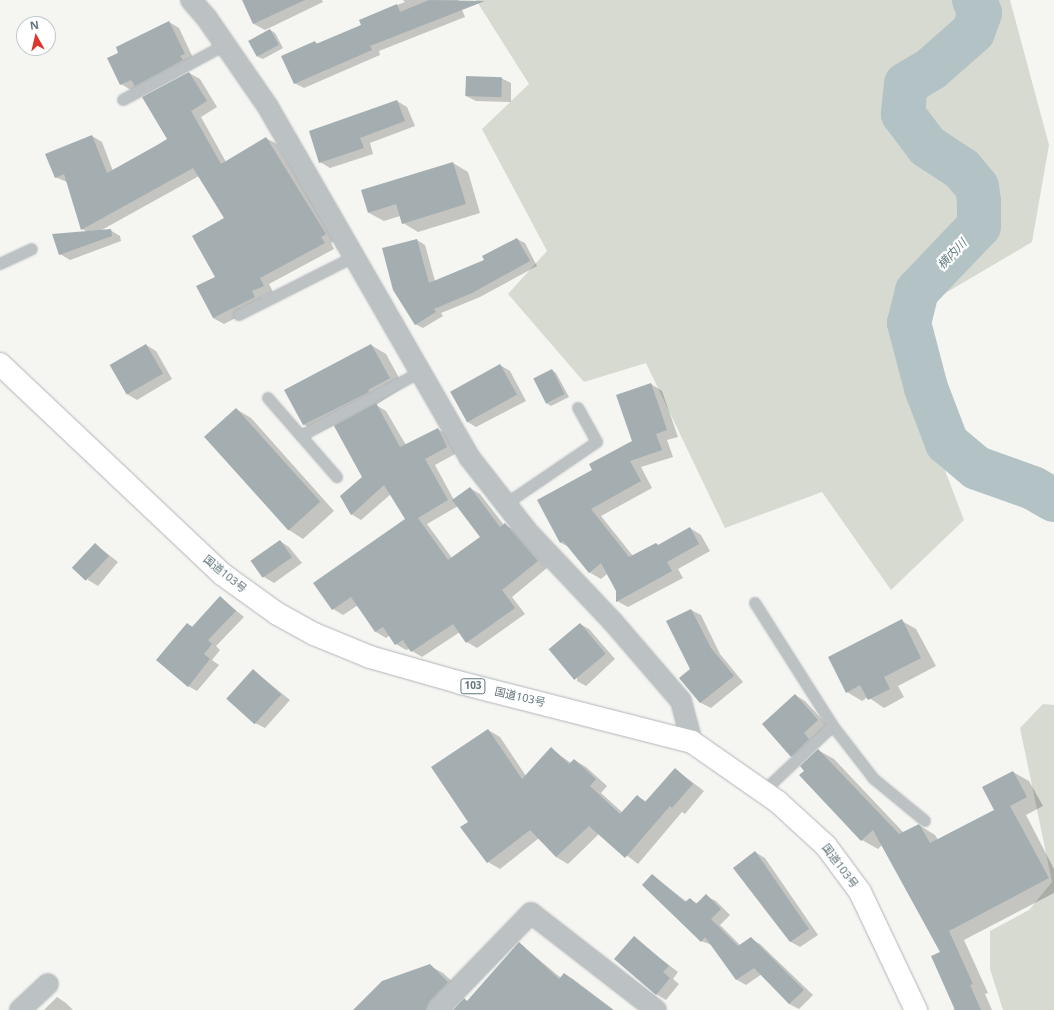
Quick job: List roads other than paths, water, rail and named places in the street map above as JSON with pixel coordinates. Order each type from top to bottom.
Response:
[{"type":"highway","name":"国道103号","points":[[0,364],[222,574],[276,613],[314,634],[370,657],[461,683],[692,742],[763,792],[826,846],[860,892],[916,1010]]},
{"type":"street","points":[[191,0],[225,45],[268,107],[352,258],[469,457],[527,531],[613,622],[681,701],[692,742]]},
{"type":"street","points":[[437,1010],[531,913],[656,1010]]},
{"type":"street","points":[[20,1010],[48,984]]},
{"type":"lane","points":[[123,100],[225,45]]},
{"type":"lane","points":[[0,264],[32,249]]},
{"type":"lane","points":[[239,316],[352,258]]},
{"type":"lane","points":[[301,436],[419,373]]},
{"type":"lane","points":[[268,398],[337,477]]},
{"type":"lane","points":[[506,504],[597,442],[578,408]]},
{"type":"lane","points":[[755,603],[833,726],[874,779],[925,821]]},
{"type":"lane","points":[[763,792],[833,726]]},
{"type":"waterway","name":"横内川","points":[[974,0],[980,13],[973,32],[931,69],[906,84],[903,114],[927,146],[962,169],[977,187],[979,202],[979,226],[917,291],[909,323],[926,388],[947,443],[977,468],[1033,488],[1054,500]]}]
